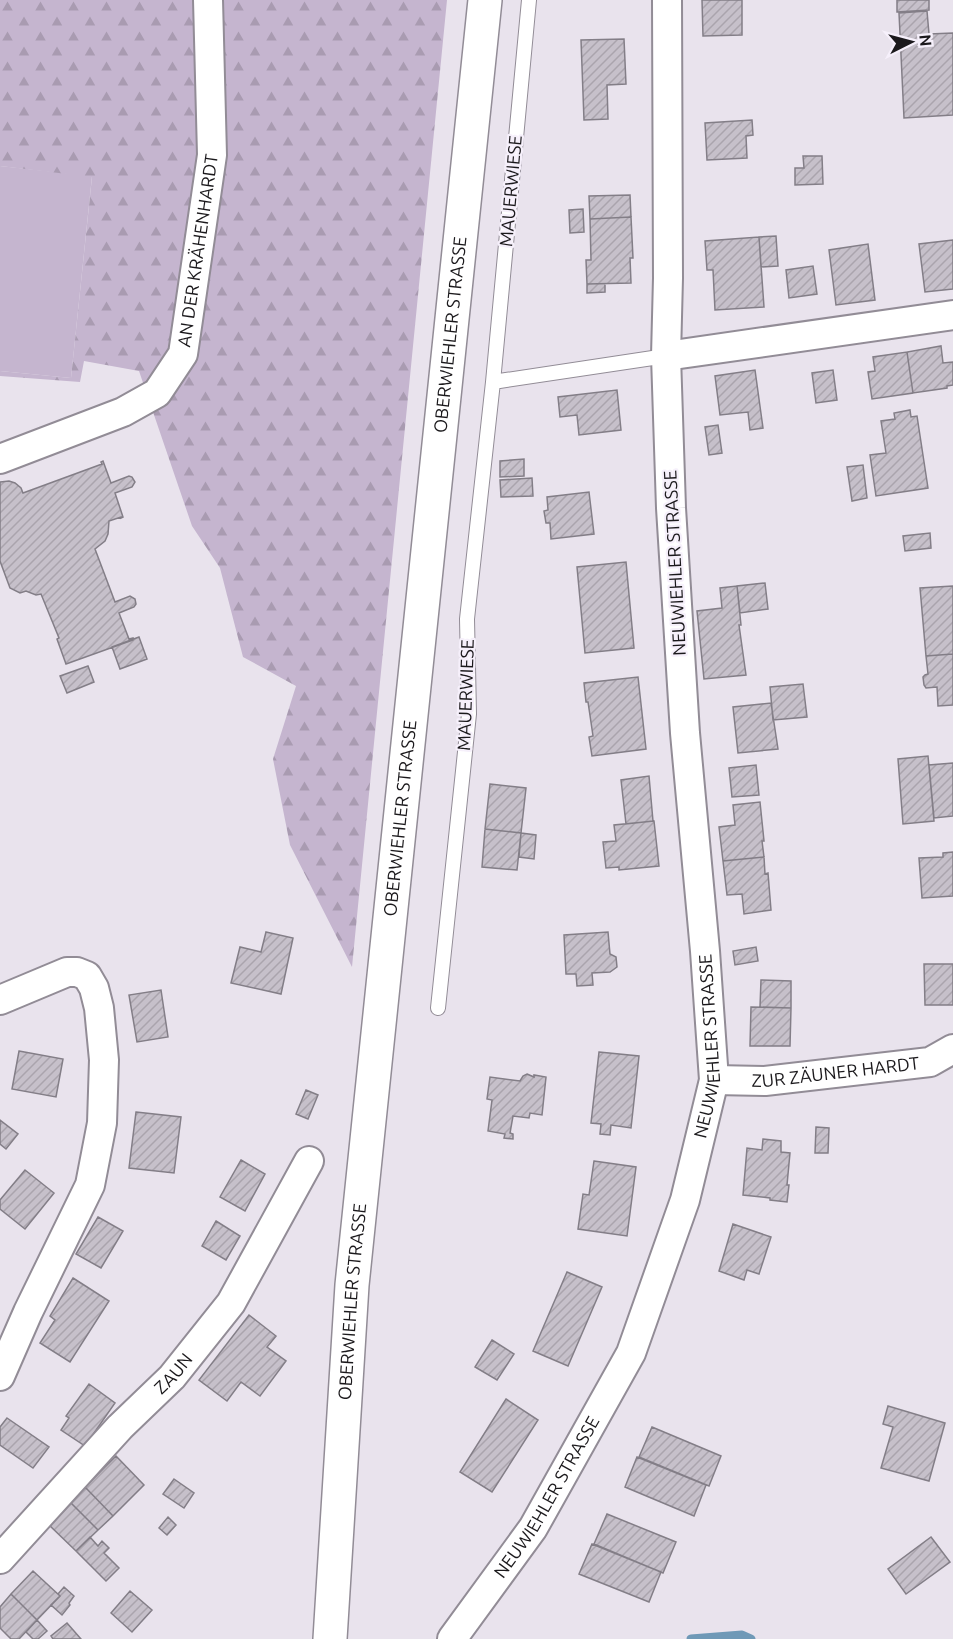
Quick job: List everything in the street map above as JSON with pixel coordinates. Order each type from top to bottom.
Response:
[{"type":"main road","name":"OBERWIEHLER STRASSE","points":[[330,1639],[352,1285],[485,0]]},
{"type":"street","name":"AN DER KRÄHENHARDT","points":[[12,451],[123,412],[157,393],[183,354],[212,155],[208,0]]},
{"type":"street","name":"NEUWIEHLER STRASSE","points":[[453,1638],[533,1528],[631,1353],[685,1200],[714,1080],[705,951],[684,732],[671,508],[666,356],[667,0]]},
{"type":"street","points":[[666,356],[953,315]]},
{"type":"street","points":[[0,1000],[67,972],[77,972],[87,976],[94,988],[99,1008],[104,1060],[102,1123],[90,1185],[28,1312],[0,1376]]},
{"type":"street","name":"ZUR ZÄUNER HARDT","points":[[714,1080],[765,1081],[930,1062],[953,1050]]},
{"type":"street","name":"ZAUN","points":[[0,1559],[120,1427],[172,1377],[231,1303],[309,1161]]},
{"type":"lane","name":"MAUERWIESE","points":[[438,1008],[469,714],[467,619],[493,382],[530,0]]},
{"type":"lane","points":[[493,382],[666,356]]},
{"type":"green space","points":[[0,0],[447,0],[352,967],[290,845],[273,759],[296,686],[243,657],[220,568],[192,526],[139,371],[84,361],[80,382],[0,376],[0,371],[71,378],[92,177],[0,166]]},
{"type":"green space","points":[[0,166],[92,176],[71,378],[0,371]]},
{"type":"building","points":[[702,0],[742,0],[742,35],[703,36]]},
{"type":"building","points":[[897,0],[929,0],[929,10],[897,12]]},
{"type":"building","points":[[927,11],[929,34],[953,33],[953,115],[904,118],[899,13]]},
{"type":"building","points":[[624,39],[626,84],[607,85],[608,119],[584,120],[581,40]]},
{"type":"building","points":[[752,120],[753,135],[746,136],[747,158],[707,160],[705,123]]},
{"type":"building","points":[[803,156],[822,156],[823,184],[795,185],[795,168],[804,168]]},
{"type":"building","points":[[630,195],[631,217],[590,219],[589,196]]},
{"type":"building","points":[[583,209],[584,232],[570,233],[569,210]]},
{"type":"building","points":[[631,217],[633,258],[630,258],[631,283],[587,284],[586,260],[591,260],[590,219]]},
{"type":"building","points":[[776,236],[778,266],[761,267],[759,237]]},
{"type":"building","points":[[759,237],[764,307],[715,310],[713,270],[707,270],[705,241]]},
{"type":"building","points":[[953,240],[953,289],[925,292],[919,244]]},
{"type":"building","points":[[868,244],[875,300],[836,305],[829,250]]},
{"type":"building","points":[[813,266],[817,294],[789,298],[786,270]]},
{"type":"building","points":[[587,284],[605,284],[605,292],[587,293]]},
{"type":"building","points":[[941,346],[943,363],[953,362],[953,385],[913,393],[907,352]]},
{"type":"building","points":[[907,352],[913,393],[872,399],[868,372],[875,371],[873,357]]},
{"type":"building","points":[[755,370],[763,428],[750,430],[748,412],[720,415],[715,376]]},
{"type":"building","points":[[833,370],[837,400],[816,403],[812,373]]},
{"type":"building","points":[[617,390],[621,430],[579,435],[577,415],[560,417],[558,397]]},
{"type":"building","points":[[910,410],[911,417],[917,416],[928,488],[876,496],[870,455],[886,453],[881,421],[895,419],[894,413]]},
{"type":"building","points":[[718,425],[722,453],[709,455],[705,427]]},
{"type":"building","points":[[524,459],[524,476],[500,477],[500,461]]},
{"type":"building","points":[[103,461],[111,483],[129,476],[135,482],[132,487],[115,493],[123,517],[109,521],[105,541],[95,549],[115,602],[130,596],[135,599],[134,607],[119,613],[129,639],[133,638],[133,640],[66,664],[57,639],[59,638],[41,594],[36,595],[26,591],[20,593],[10,588],[0,561],[0,482],[15,483],[23,493],[102,464]]},
{"type":"building","points":[[863,465],[867,498],[852,501],[847,467]]},
{"type":"building","points":[[532,478],[533,496],[501,497],[500,480]]},
{"type":"building","points":[[589,492],[594,534],[551,539],[550,523],[546,523],[544,511],[548,510],[547,497]]},
{"type":"building","points":[[930,533],[931,548],[905,551],[903,536]]},
{"type":"building","points":[[626,562],[634,648],[585,653],[577,567]]},
{"type":"building","points":[[765,583],[768,609],[740,613],[737,586]]},
{"type":"building","points":[[737,586],[741,625],[739,625],[746,675],[704,679],[697,611],[722,608],[720,588]]},
{"type":"building","points":[[953,586],[953,654],[926,656],[920,588]]},
{"type":"building","points":[[139,637],[147,659],[120,669],[112,647]]},
{"type":"building","points":[[953,654],[953,705],[938,706],[937,687],[926,688],[924,685],[923,677],[928,674],[926,656]]},
{"type":"building","points":[[88,666],[94,682],[67,693],[60,676]]},
{"type":"building","points":[[638,677],[646,749],[592,756],[589,737],[593,736],[584,683]]},
{"type":"building","points":[[803,684],[807,717],[773,720],[770,687]]},
{"type":"building","points":[[771,703],[778,749],[738,753],[733,707]]},
{"type":"building","points":[[928,756],[934,821],[903,824],[898,759]]},
{"type":"building","points":[[953,763],[953,816],[934,818],[929,765]]},
{"type":"building","points":[[756,765],[759,795],[732,797],[729,768]]},
{"type":"building","points":[[649,776],[653,821],[626,824],[621,780]]},
{"type":"building","points":[[490,784],[526,788],[521,833],[485,829]]},
{"type":"building","points":[[760,802],[764,857],[723,861],[719,827],[735,825],[733,805]]},
{"type":"building","points":[[654,821],[659,866],[619,870],[619,867],[606,868],[603,842],[616,841],[614,825]]},
{"type":"building","points":[[485,829],[521,833],[517,870],[482,867]]},
{"type":"building","points":[[521,833],[536,835],[534,859],[519,857]]},
{"type":"building","points":[[953,852],[953,896],[922,898],[919,858],[943,857],[943,853]]},
{"type":"building","points":[[764,857],[765,874],[768,873],[771,910],[744,914],[742,894],[727,895],[723,861]]},
{"type":"building","points":[[266,932],[293,938],[281,994],[231,983],[240,947],[261,952]]},
{"type":"building","points":[[608,932],[610,954],[616,957],[617,967],[610,972],[592,973],[593,985],[577,986],[576,974],[566,974],[564,935]]},
{"type":"building","points":[[756,947],[758,961],[735,965],[733,951]]},
{"type":"building","points":[[924,964],[953,964],[953,1005],[925,1005]]},
{"type":"building","points":[[761,980],[791,981],[791,1008],[760,1007]]},
{"type":"building","points":[[161,990],[168,1037],[137,1042],[129,995]]},
{"type":"building","points":[[751,1007],[791,1008],[790,1046],[750,1046]]},
{"type":"building","points":[[19,1051],[63,1059],[56,1097],[12,1089]]},
{"type":"building","points":[[599,1052],[639,1056],[631,1128],[611,1125],[610,1135],[600,1134],[601,1124],[591,1123]]},
{"type":"building","points":[[527,1074],[534,1077],[534,1075],[546,1077],[542,1115],[530,1113],[529,1118],[513,1116],[510,1133],[513,1134],[513,1139],[504,1138],[505,1134],[488,1131],[492,1100],[487,1099],[490,1077],[520,1081]]},
{"type":"building","points":[[306,1090],[318,1095],[308,1119],[296,1114]]},
{"type":"building","points":[[136,1112],[181,1117],[174,1173],[129,1168]]},
{"type":"building","points":[[0,1120],[18,1134],[6,1149],[0,1144]]},
{"type":"building","points":[[816,1127],[829,1128],[828,1153],[815,1153]]},
{"type":"building","points":[[763,1139],[781,1141],[781,1152],[790,1153],[787,1202],[743,1195],[747,1148],[762,1150]]},
{"type":"building","points":[[241,1160],[265,1174],[245,1211],[220,1197]]},
{"type":"building","points":[[594,1161],[636,1167],[627,1236],[578,1229],[583,1194],[589,1195]]},
{"type":"building","points":[[25,1170],[54,1193],[25,1229],[0,1209],[0,1200]]},
{"type":"building","points":[[98,1217],[123,1231],[101,1268],[76,1254]]},
{"type":"building","points":[[216,1221],[240,1236],[226,1260],[202,1246]]},
{"type":"building","points":[[733,1224],[771,1237],[759,1274],[747,1270],[744,1280],[719,1271]]},
{"type":"building","points":[[567,1272],[602,1287],[568,1366],[533,1351]]},
{"type":"building","points":[[73,1278],[109,1301],[70,1362],[40,1343],[55,1320],[50,1316]]},
{"type":"building","points":[[249,1315],[276,1336],[267,1347],[286,1361],[260,1396],[241,1382],[227,1401],[199,1380]]},
{"type":"building","points":[[492,1340],[514,1354],[497,1380],[475,1367]]},
{"type":"building","points":[[89,1384],[115,1403],[85,1446],[61,1430],[69,1418],[66,1416]]},
{"type":"building","points":[[506,1399],[538,1420],[492,1492],[460,1472]]},
{"type":"building","points":[[888,1406],[945,1423],[929,1481],[881,1468],[893,1427],[883,1424]]},
{"type":"building","points":[[7,1418],[49,1447],[33,1468],[0,1445],[0,1427]]},
{"type":"building","points":[[652,1427],[721,1456],[709,1486],[639,1457]]},
{"type":"building","points":[[116,1456],[144,1485],[113,1516],[85,1487]]},
{"type":"building","points":[[637,1457],[706,1485],[694,1516],[625,1487]]},
{"type":"building","points":[[174,1479],[194,1493],[184,1508],[163,1494]]},
{"type":"building","points":[[85,1487],[113,1516],[98,1530],[70,1502]]},
{"type":"building","points":[[70,1502],[98,1530],[76,1551],[48,1524]]},
{"type":"building","points":[[607,1514],[676,1542],[663,1573],[594,1544]]},
{"type":"building","points":[[168,1517],[176,1525],[167,1535],[159,1528]]},
{"type":"building","points":[[90,1537],[98,1546],[102,1541],[109,1548],[104,1553],[119,1568],[106,1581],[76,1551]]},
{"type":"building","points":[[931,1537],[950,1562],[906,1594],[888,1569]]},
{"type":"building","points":[[592,1544],[661,1572],[649,1602],[579,1574]]},
{"type":"building","points":[[33,1571],[60,1596],[37,1620],[11,1594]]},
{"type":"building","points":[[64,1587],[74,1596],[62,1615],[51,1605],[60,1596],[58,1594]]},
{"type":"building","points":[[130,1591],[152,1610],[132,1632],[111,1613]]},
{"type":"building","points":[[11,1594],[37,1620],[19,1639],[11,1639],[0,1628],[0,1607]]},
{"type":"building","points":[[37,1620],[47,1631],[38,1639],[33,1639],[26,1632]]},
{"type":"building","points":[[67,1623],[81,1639],[53,1639],[51,1636]]},
{"type":"waterway","points":[[691,1639],[742,1635],[751,1639]]}]
